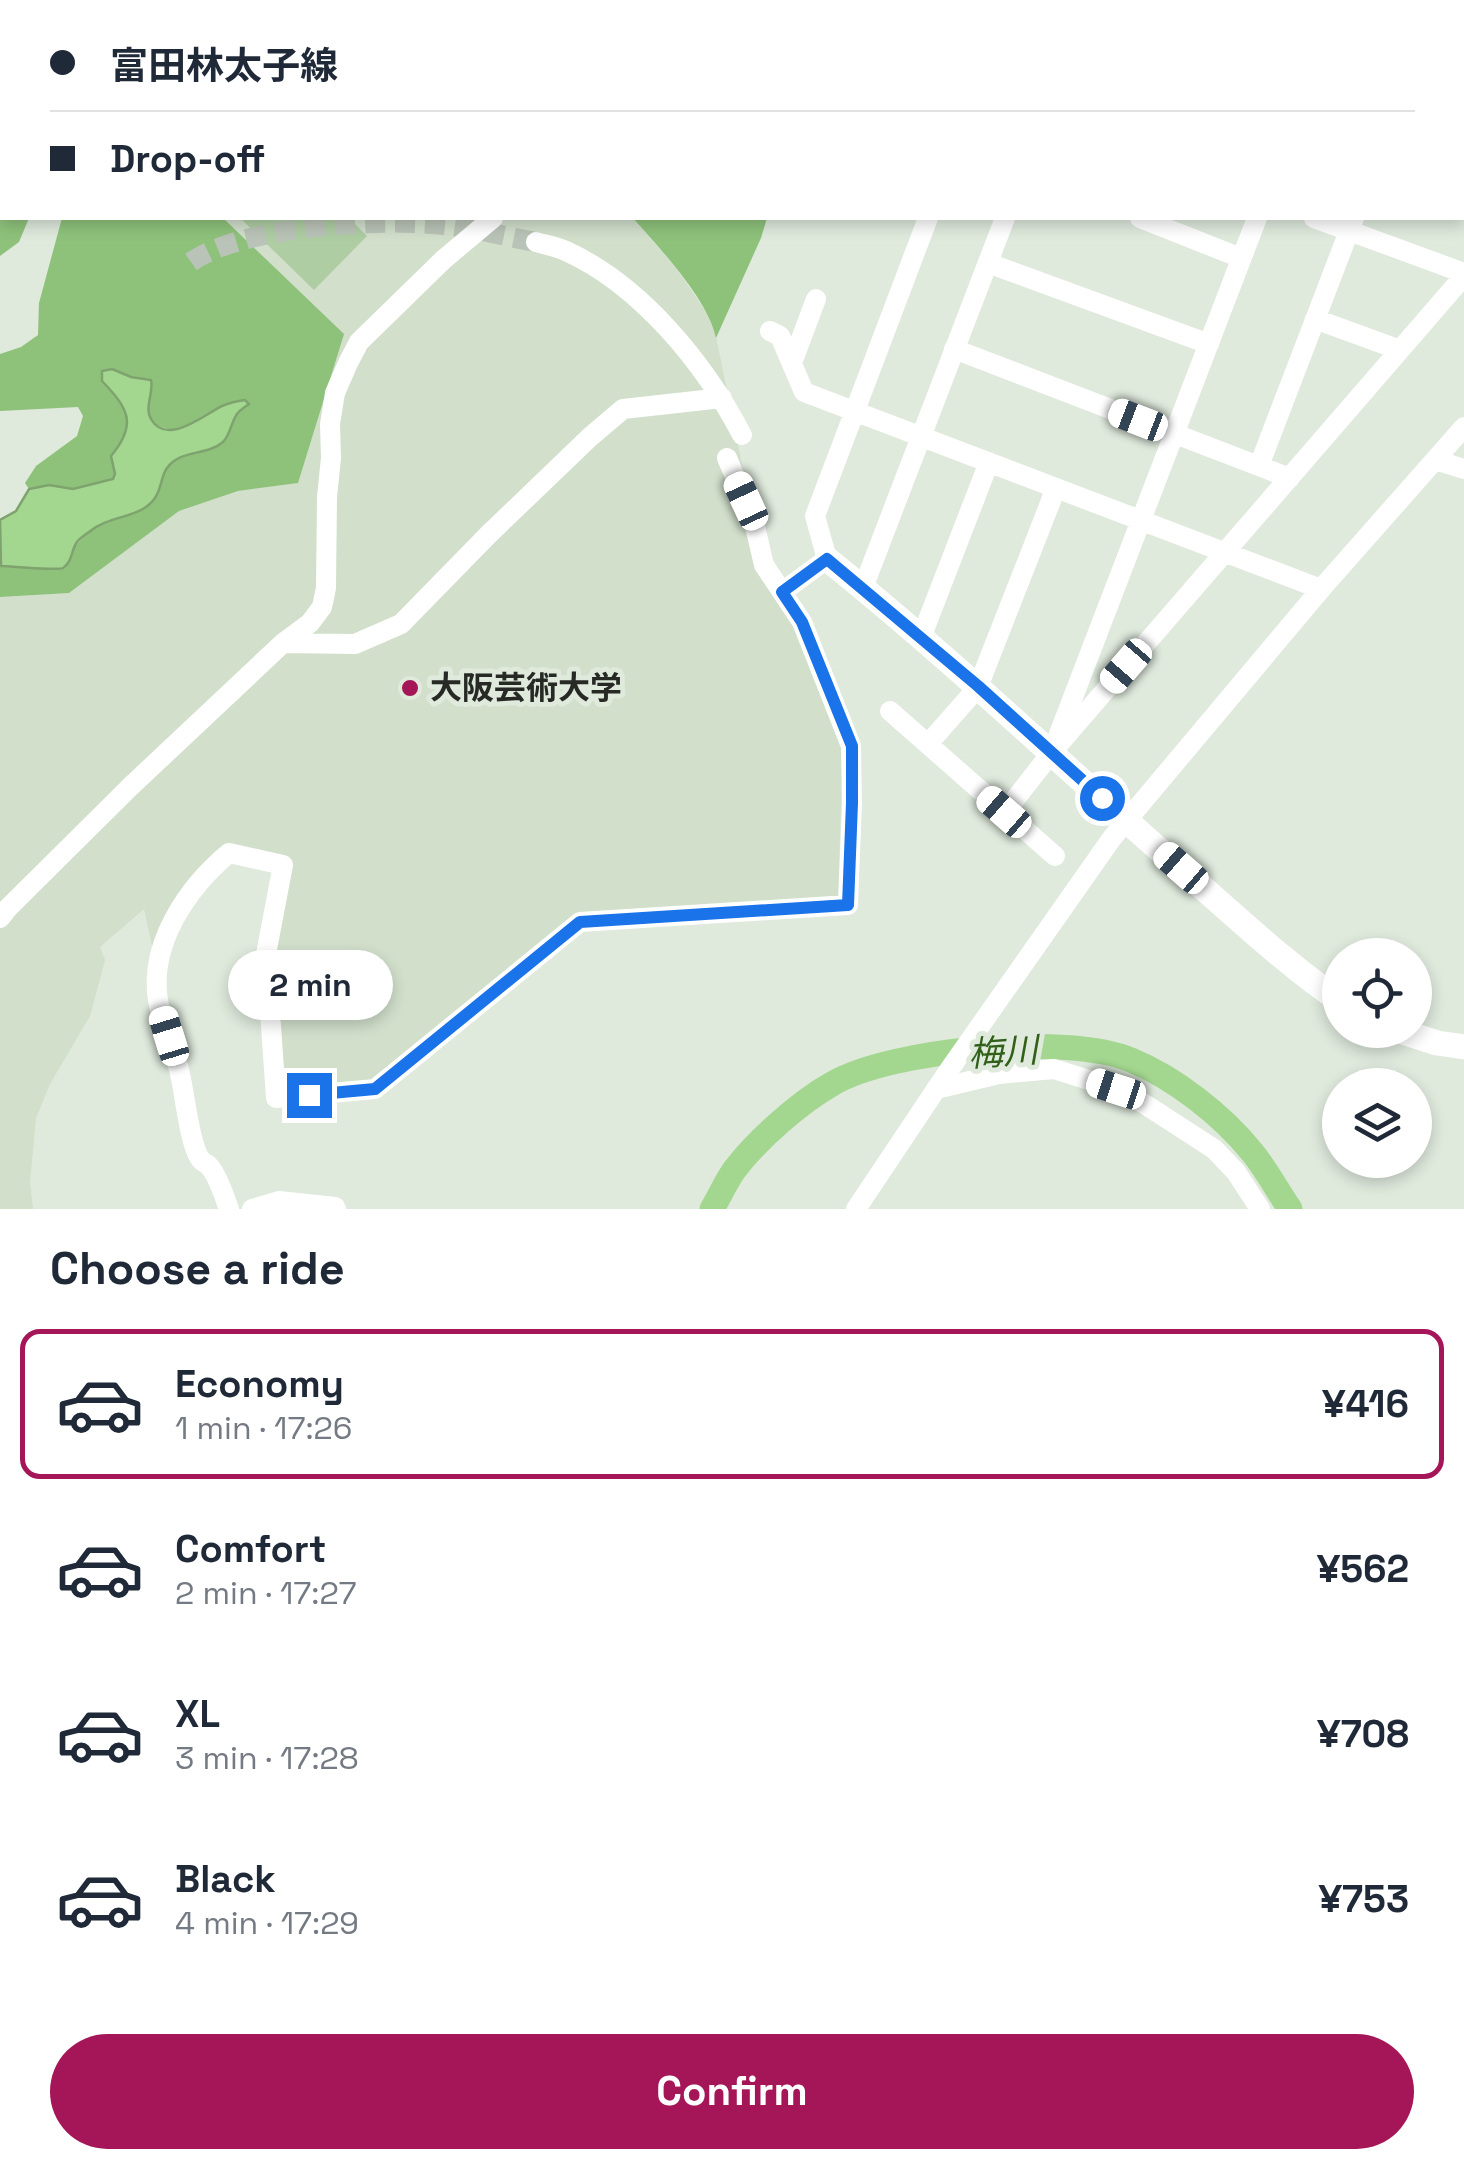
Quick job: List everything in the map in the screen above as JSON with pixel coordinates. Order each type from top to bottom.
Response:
[{"type":"main road","points":[[827,559],[1322,988]]},
{"type":"main road","points":[[1432,1042],[1464,1048]]},
{"type":"street","points":[[0,918],[130,786],[283,644],[310,624],[322,607],[326,588],[330,424],[335,393],[348,363],[359,342],[443,260],[491,220]]},
{"type":"street","points":[[782,592],[827,559],[814,516],[927,220]]},
{"type":"street","points":[[863,588],[1005,220]]},
{"type":"street","points":[[1152,220],[1241,258]]},
{"type":"street","points":[[1052,752],[1256,220]]},
{"type":"street","points":[[1004,812],[1464,275],[1351,224],[1259,466]]},
{"type":"street","points":[[536,242],[565,250],[635,298],[688,350],[742,435]]},
{"type":"street","points":[[988,263],[1209,344]]},
{"type":"street","points":[[792,363],[816,298]]},
{"type":"street","points":[[1315,319],[1400,350]]},
{"type":"street","points":[[770,331],[780,336],[804,392],[1322,588]]},
{"type":"street","points":[[954,350],[1290,478]]},
{"type":"street","points":[[283,644],[355,644],[401,624],[504,520],[623,409],[722,398]]},
{"type":"street","points":[[856,1209],[976,1031],[1126,821],[1464,427]]},
{"type":"street","points":[[229,1209],[210,1167],[199,1158],[180,1071],[158,1000],[158,965],[170,929],[184,901],[228,854],[283,866],[266,954],[276,1098],[375,1089],[580,922],[848,905],[852,746],[802,622],[764,565],[753,518],[727,458]]},
{"type":"street","points":[[1435,460],[1464,469]]},
{"type":"street","points":[[921,638],[989,462]]},
{"type":"street","points":[[928,744],[978,686],[1056,488]]},
{"type":"street","points":[[890,711],[1055,856]]},
{"type":"street","points":[[942,1081],[1054,1069],[1116,1089],[1214,1149],[1236,1172],[1260,1209]]},
{"type":"street","points":[[252,1209],[279,1201],[336,1209]]},
{"type":"shaded area","points":[[0,220],[28,220],[19,242],[0,256]]},
{"type":"shaded area","points":[[61,220],[225,220],[344,334],[298,483],[238,491],[179,511],[69,593],[0,597],[0,565],[30,566],[74,547],[92,528],[107,520],[146,507],[169,465],[221,443],[237,415],[221,407],[184,428],[167,429],[149,418],[151,380],[112,369],[102,381],[123,408],[127,425],[111,456],[113,479],[73,489],[49,485],[29,489],[25,483],[36,466],[77,436],[83,416],[78,407],[0,411],[0,354],[21,347],[38,335],[39,303]]},
{"type":"shaded area","name":"大阪芸術大学","points":[[184,220],[635,220],[676,268],[713,322],[765,577],[797,630],[843,746],[838,900],[577,915],[376,1083],[282,1088],[272,959],[291,863],[228,846],[154,954],[144,909],[100,947],[105,960],[90,1016],[50,1084],[36,1118],[30,1182],[33,1209],[0,1209],[0,597],[69,593],[179,511],[238,491],[297,483]]},
{"type":"shaded area","points":[[242,220],[351,220],[367,236],[314,290]]},
{"type":"shaded area","points":[[635,220],[766,220],[716,338],[703,307]]},
{"type":"shaded area","points":[[112,369],[151,380],[149,415],[158,427],[166,430],[186,426],[230,403],[245,400],[249,404],[237,414],[223,442],[173,462],[164,472],[151,502],[140,511],[103,523],[84,535],[63,568],[1,566],[0,520],[16,511],[29,489],[49,485],[73,489],[113,479],[111,456],[127,425],[123,408],[102,381],[102,371]]},
{"type":"waterway","name":"梅川","points":[[712,1209],[732,1174],[755,1146],[793,1111],[832,1084],[895,1062],[1024,1046],[1102,1052],[1131,1060],[1164,1077],[1212,1111],[1240,1138],[1290,1209]]},
{"type":"tunnel","points":[[191,262],[245,240],[356,224],[426,223],[536,242]]},
{"type":"place","name":"大阪芸術大学","points":[[410,688]]},
{"type":"route","points":[[309,1095],[375,1089],[580,922],[848,905],[852,746],[802,622],[782,592],[827,559],[978,686],[1102,798]]}]
